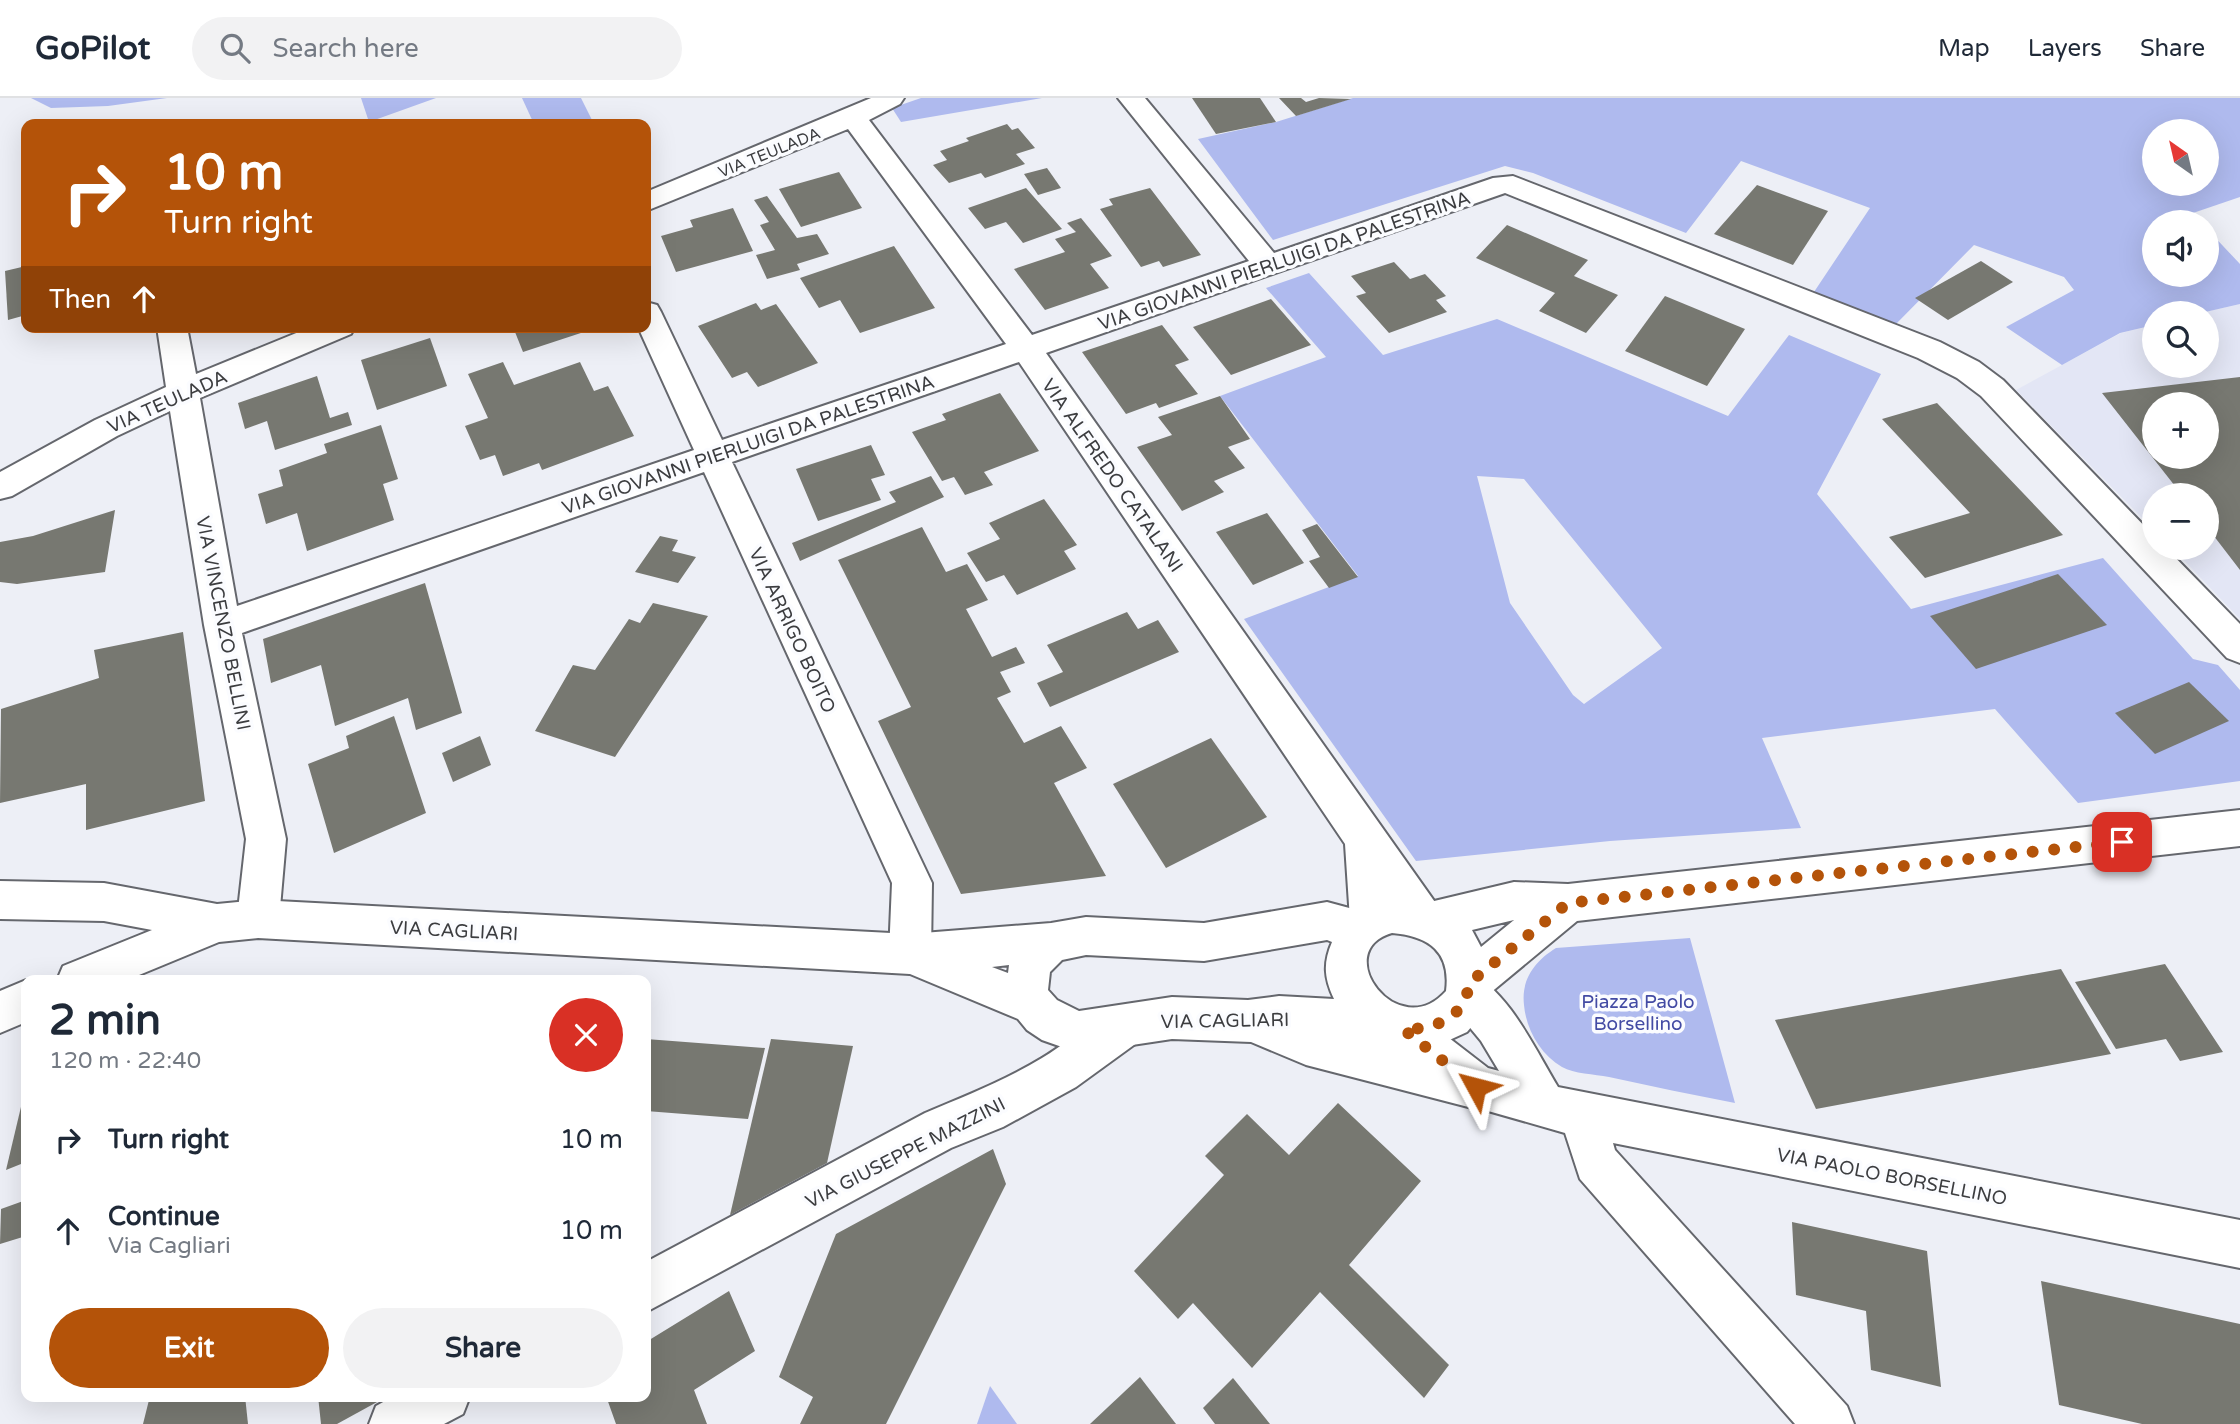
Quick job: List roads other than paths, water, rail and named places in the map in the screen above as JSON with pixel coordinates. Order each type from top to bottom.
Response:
[{"type":"street","name":"VIA TEULADA","points":[[651,200],[853,117],[891,98]]},
{"type":"street","points":[[1130,98],[1268,265]]},
{"type":"street","name":"VIA ALFREDO CATALANI","points":[[853,117],[1026,348],[1365,840],[1426,920]]},
{"type":"street","name":"VIA GIOVANNI PIERLUIGI DA PALESTRINA","points":[[222,625],[1503,184],[1513,185],[1916,345],[1968,369],[1992,388],[2240,648]]},
{"type":"street","name":"VIA ARRIGO BOITO","points":[[651,323],[912,883],[911,954]]},
{"type":"street","name":"VIA VINCENZO BELLINI","points":[[173,333],[222,625],[266,839],[258,919]]},
{"type":"street","name":"VIA TEULADA","points":[[0,487],[106,428],[183,391],[325,333]]},
{"type":"street","points":[[1426,920],[1514,901],[1568,903],[2240,828]]},
{"type":"street","points":[[1365,840],[1366,925]]},
{"type":"street","name":"VIA CAGLIARI","points":[[0,900],[104,902],[217,923],[258,919],[911,954],[1051,942],[1086,936],[1204,942],[1327,921],[1366,925]]},
{"type":"street","points":[[1468,987],[1568,903]]},
{"type":"street","points":[[1392,914],[1426,920],[1448,933],[1461,949],[1468,968],[1468,987],[1463,1003],[1453,1016],[1439,1025],[1421,1030],[1394,1026],[1362,1005],[1348,980],[1346,961],[1350,944],[1366,925],[1392,914]]},
{"type":"street","points":[[90,975],[217,923]]},
{"type":"street","points":[[1032,1004],[1027,990],[1030,963],[1051,942]]},
{"type":"street","name":"VIA CAGLIARI","points":[[911,954],[1032,1004],[1057,1025],[1079,1032],[1172,1018],[1248,1021],[1279,1017],[1394,1026]]},
{"type":"street","points":[[1468,987],[1564,1111],[1596,1163],[1829,1424]]},
{"type":"street","points":[[0,1012],[21,1003]]},
{"type":"street","points":[[1248,1021],[1306,1044],[1476,1087]]},
{"type":"street","name":"VIA PAOLO BORSELLINO","points":[[1394,1026],[1476,1087],[1564,1111],[2240,1244]]},
{"type":"street","name":"VIA GIUSEPPE MAZZINI","points":[[651,1285],[941,1129],[967,1122],[1088,1056],[1123,1027]]},
{"type":"street","points":[[394,1424],[434,1402]]},
{"type":"park label","name":"Piazza Paolo Borsellino","points":[[1638,1012]]}]
